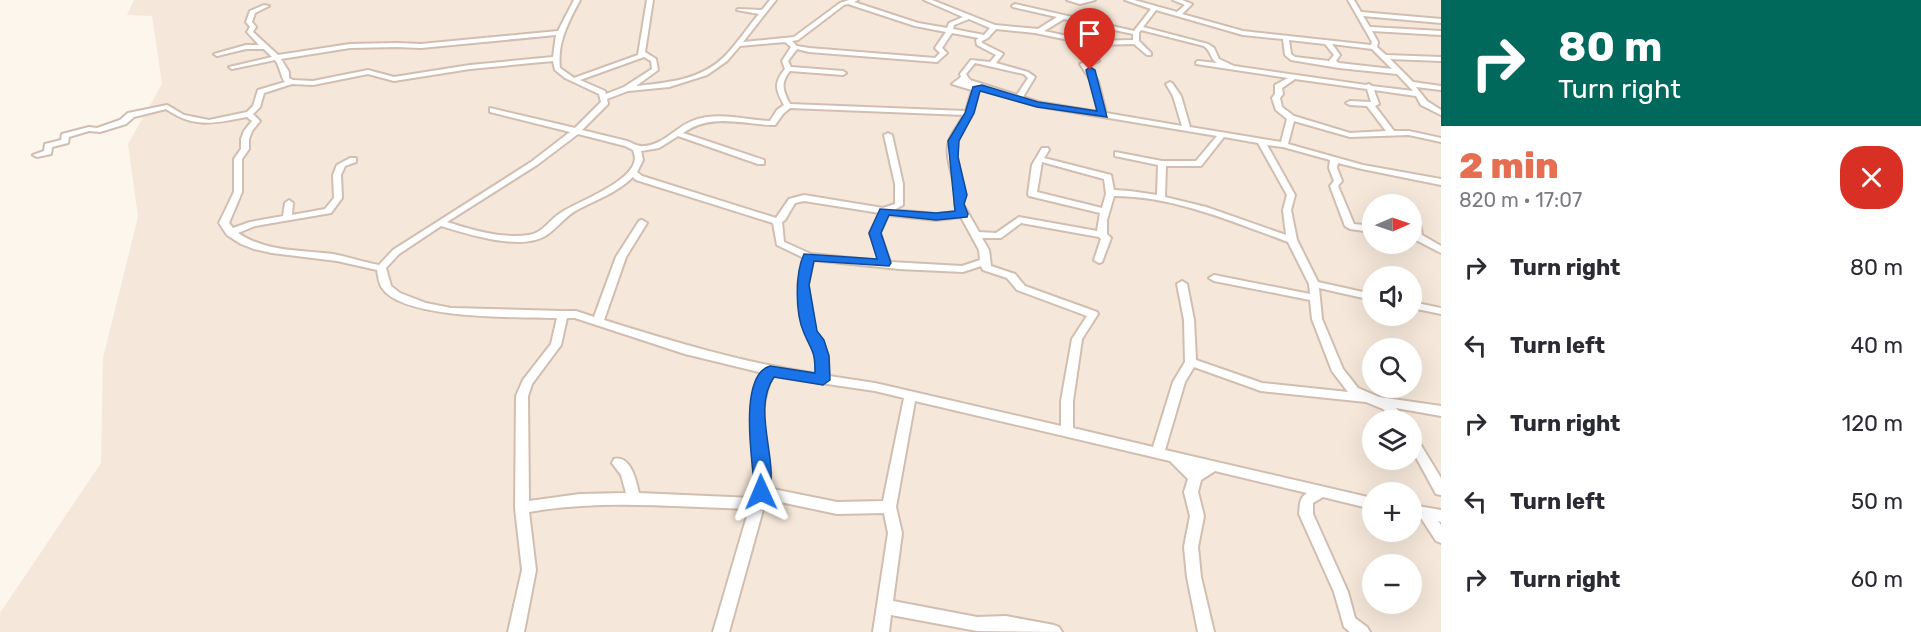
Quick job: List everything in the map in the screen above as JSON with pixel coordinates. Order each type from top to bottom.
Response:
[{"type":"street","points":[[381,268],[396,252],[531,164],[574,132],[605,102],[602,93],[560,73],[556,59],[563,22],[578,0]]},
{"type":"street","points":[[574,80],[638,57],[642,53],[650,0]]},
{"type":"street","points":[[605,97],[627,89],[688,81],[725,60],[754,26],[761,12],[773,0]]},
{"type":"street","points":[[927,0],[994,27],[1038,32],[1091,43],[1136,42],[1149,54]]},
{"type":"street","points":[[1070,0],[1080,2],[1092,0]]},
{"type":"street","points":[[1129,0],[1233,31],[1374,47]]},
{"type":"street","points":[[1176,0],[1189,4],[1177,15]]},
{"type":"street","points":[[1351,0],[1368,29],[1374,47],[1411,84],[1415,94],[1424,103],[1441,113]]},
{"type":"street","points":[[739,44],[788,41],[802,36],[822,18],[852,1],[917,24],[986,37]]},
{"type":"street","points":[[266,6],[252,12],[249,22],[253,26],[250,32],[275,57],[286,72],[286,79],[291,82]]},
{"type":"street","points":[[1015,6],[1206,45],[1212,49],[1216,60],[1224,66]]},
{"type":"street","points":[[1136,42],[1137,31],[1154,9]]},
{"type":"street","points":[[740,10],[761,12]]},
{"type":"street","points":[[1360,14],[1441,21]]},
{"type":"street","points":[[788,41],[795,47],[937,60],[944,53],[938,48],[949,34],[948,29],[951,24],[968,16]]},
{"type":"street","points":[[1038,32],[1062,17]]},
{"type":"street","points":[[992,64],[1000,54],[979,44],[979,40],[986,37],[994,27]]},
{"type":"street","points":[[1368,29],[1441,33]]},
{"type":"street","points":[[232,67],[275,57],[358,44],[405,43],[421,46],[560,33]]},
{"type":"street","points":[[1286,38],[1288,55],[1293,59],[1399,72]]},
{"type":"street","points":[[1326,41],[1337,55],[1332,61],[1339,66]]},
{"type":"street","points":[[1091,43],[1090,49],[1096,61],[1083,64],[1095,79],[1103,115]]},
{"type":"street","points":[[217,54],[246,47],[265,47]]},
{"type":"street","points":[[788,69],[785,61],[795,47]]},
{"type":"street","points":[[627,89],[655,70],[657,64],[654,60],[642,53]]},
{"type":"street","points":[[1385,57],[1440,62]]},
{"type":"street","points":[[37,155],[48,152],[48,146],[66,140],[65,136],[89,129],[98,130],[123,122],[131,115],[166,107],[182,117],[209,122],[249,114],[256,107],[261,92],[291,82],[313,83],[368,72],[394,78],[410,77],[470,67],[556,59]]},
{"type":"street","points":[[1018,99],[1032,77],[1026,73],[992,64],[973,61],[963,74],[964,78],[956,84],[1018,99],[1103,115],[1284,145],[1334,160],[1441,182]]},
{"type":"street","points":[[1198,63],[1415,94]]},
{"type":"street","points":[[788,69],[843,74]]},
{"type":"street","points":[[788,69],[778,85],[779,92],[788,106]]},
{"type":"street","points":[[1294,77],[1278,87],[1279,94],[1276,98],[1280,108],[1291,118],[1350,135],[1409,133],[1441,140]]},
{"type":"street","points":[[1170,84],[1177,96],[1186,128]]},
{"type":"street","points":[[1411,84],[1441,88]]},
{"type":"street","points":[[1370,86],[1376,99],[1375,104],[1371,106]]},
{"type":"street","points":[[979,88],[969,113],[953,141],[953,157],[961,195],[958,204],[986,255],[984,262],[986,268],[1011,276],[1021,288],[1093,314],[1077,339],[1067,401],[1067,432]]},
{"type":"street","points":[[1350,103],[1371,106],[1391,133]]},
{"type":"street","points":[[493,110],[650,150],[662,146],[676,134],[705,119],[772,123],[780,111],[788,106],[969,113]]},
{"type":"street","points":[[249,114],[256,120],[248,131],[245,149],[238,159],[238,192],[224,223],[230,233],[254,246],[333,257],[381,268]]},
{"type":"street","points":[[1284,145],[1291,118]]},
{"type":"street","points":[[676,134],[761,162]]},
{"type":"street","points":[[1118,154],[1162,163],[1198,164],[1223,134]]},
{"type":"street","points":[[885,263],[875,233],[885,211],[899,205],[898,184],[888,135]]},
{"type":"street","points":[[1261,141],[1291,195],[1287,210],[1292,240],[1314,284],[1317,319],[1338,371],[1354,392],[1388,406],[1391,410]]},
{"type":"street","points":[[439,223],[458,229],[532,238],[548,231],[563,215],[611,191],[633,173],[639,159],[637,148]]},
{"type":"street","points":[[1099,260],[1106,238],[1102,235],[1101,228],[1112,194],[1105,175],[1043,154],[1036,165],[1032,194],[1106,212]]},
{"type":"street","points":[[230,233],[253,224],[316,215],[328,211],[336,204],[339,191],[337,175],[342,165],[353,160]]},
{"type":"street","points":[[1334,160],[1333,168],[1338,181],[1334,186],[1350,226],[1362,228]]},
{"type":"street","points":[[1161,199],[1162,163]]},
{"type":"street","points":[[633,173],[639,178],[712,203],[777,221],[782,218],[792,201],[804,198],[936,217],[962,214]]},
{"type":"street","points":[[1112,194],[1122,192],[1161,199],[1292,240]]},
{"type":"street","points":[[287,219],[289,203]]},
{"type":"street","points":[[975,235],[998,236],[1019,220],[1102,235]]},
{"type":"street","points":[[777,221],[780,243],[809,257],[963,269],[984,262]]},
{"type":"street","points":[[598,322],[621,257],[642,223]]},
{"type":"street","points":[[1422,239],[1441,250]]},
{"type":"street","points":[[809,257],[803,285],[810,332],[817,340],[822,356],[823,380]]},
{"type":"street","points":[[381,268],[386,287],[396,295],[423,306],[451,311],[563,314],[598,322],[689,351],[770,371],[910,395],[1067,432],[1160,446],[1195,477]]},
{"type":"street","points":[[1214,278],[1315,298]]},
{"type":"street","points":[[1160,446],[1179,382],[1191,362],[1189,320],[1182,284]]},
{"type":"street","points":[[1314,284],[1362,295]]},
{"type":"street","points":[[1422,307],[1441,311]]},
{"type":"street","points":[[516,632],[529,570],[522,508],[522,396],[527,383],[556,345],[563,314]]},
{"type":"street","points":[[1191,362],[1261,387],[1372,399],[1441,411]]},
{"type":"street","points":[[721,632],[762,480],[757,434],[759,394],[770,371]]},
{"type":"street","points":[[881,632],[895,533],[889,507],[910,395]]},
{"type":"street","points":[[1172,456],[1362,501]]},
{"type":"street","points":[[1422,457],[1441,490]]},
{"type":"street","points":[[618,463],[627,474],[634,498]]},
{"type":"street","points":[[1206,632],[1194,578],[1191,547],[1197,516],[1191,492],[1195,477],[1213,466]]},
{"type":"street","points":[[1320,492],[1307,500],[1306,514],[1341,592],[1349,622],[1362,632]]},
{"type":"street","points":[[522,508],[560,499],[634,498],[758,498],[837,508],[889,507]]},
{"type":"street","points":[[1422,513],[1441,516]]},
{"type":"street","points":[[1426,514],[1441,537]]},
{"type":"street","points":[[885,607],[951,618],[962,627],[1006,623],[1054,632]]},
{"type":"shaded area","points":[[134,0],[1441,0],[1441,632],[0,632],[0,613],[101,463],[103,358],[138,217],[128,144],[162,84],[152,16],[127,15]]},
{"type":"route","points":[[761,492],[762,480],[757,434],[759,394],[764,380],[770,371],[823,380],[822,356],[817,340],[810,332],[803,285],[809,257],[885,263],[875,233],[885,211],[936,217],[962,214],[958,204],[961,195],[953,157],[953,141],[969,113],[976,88],[982,87],[1030,103],[1103,115],[1095,79],[1090,70]]}]
